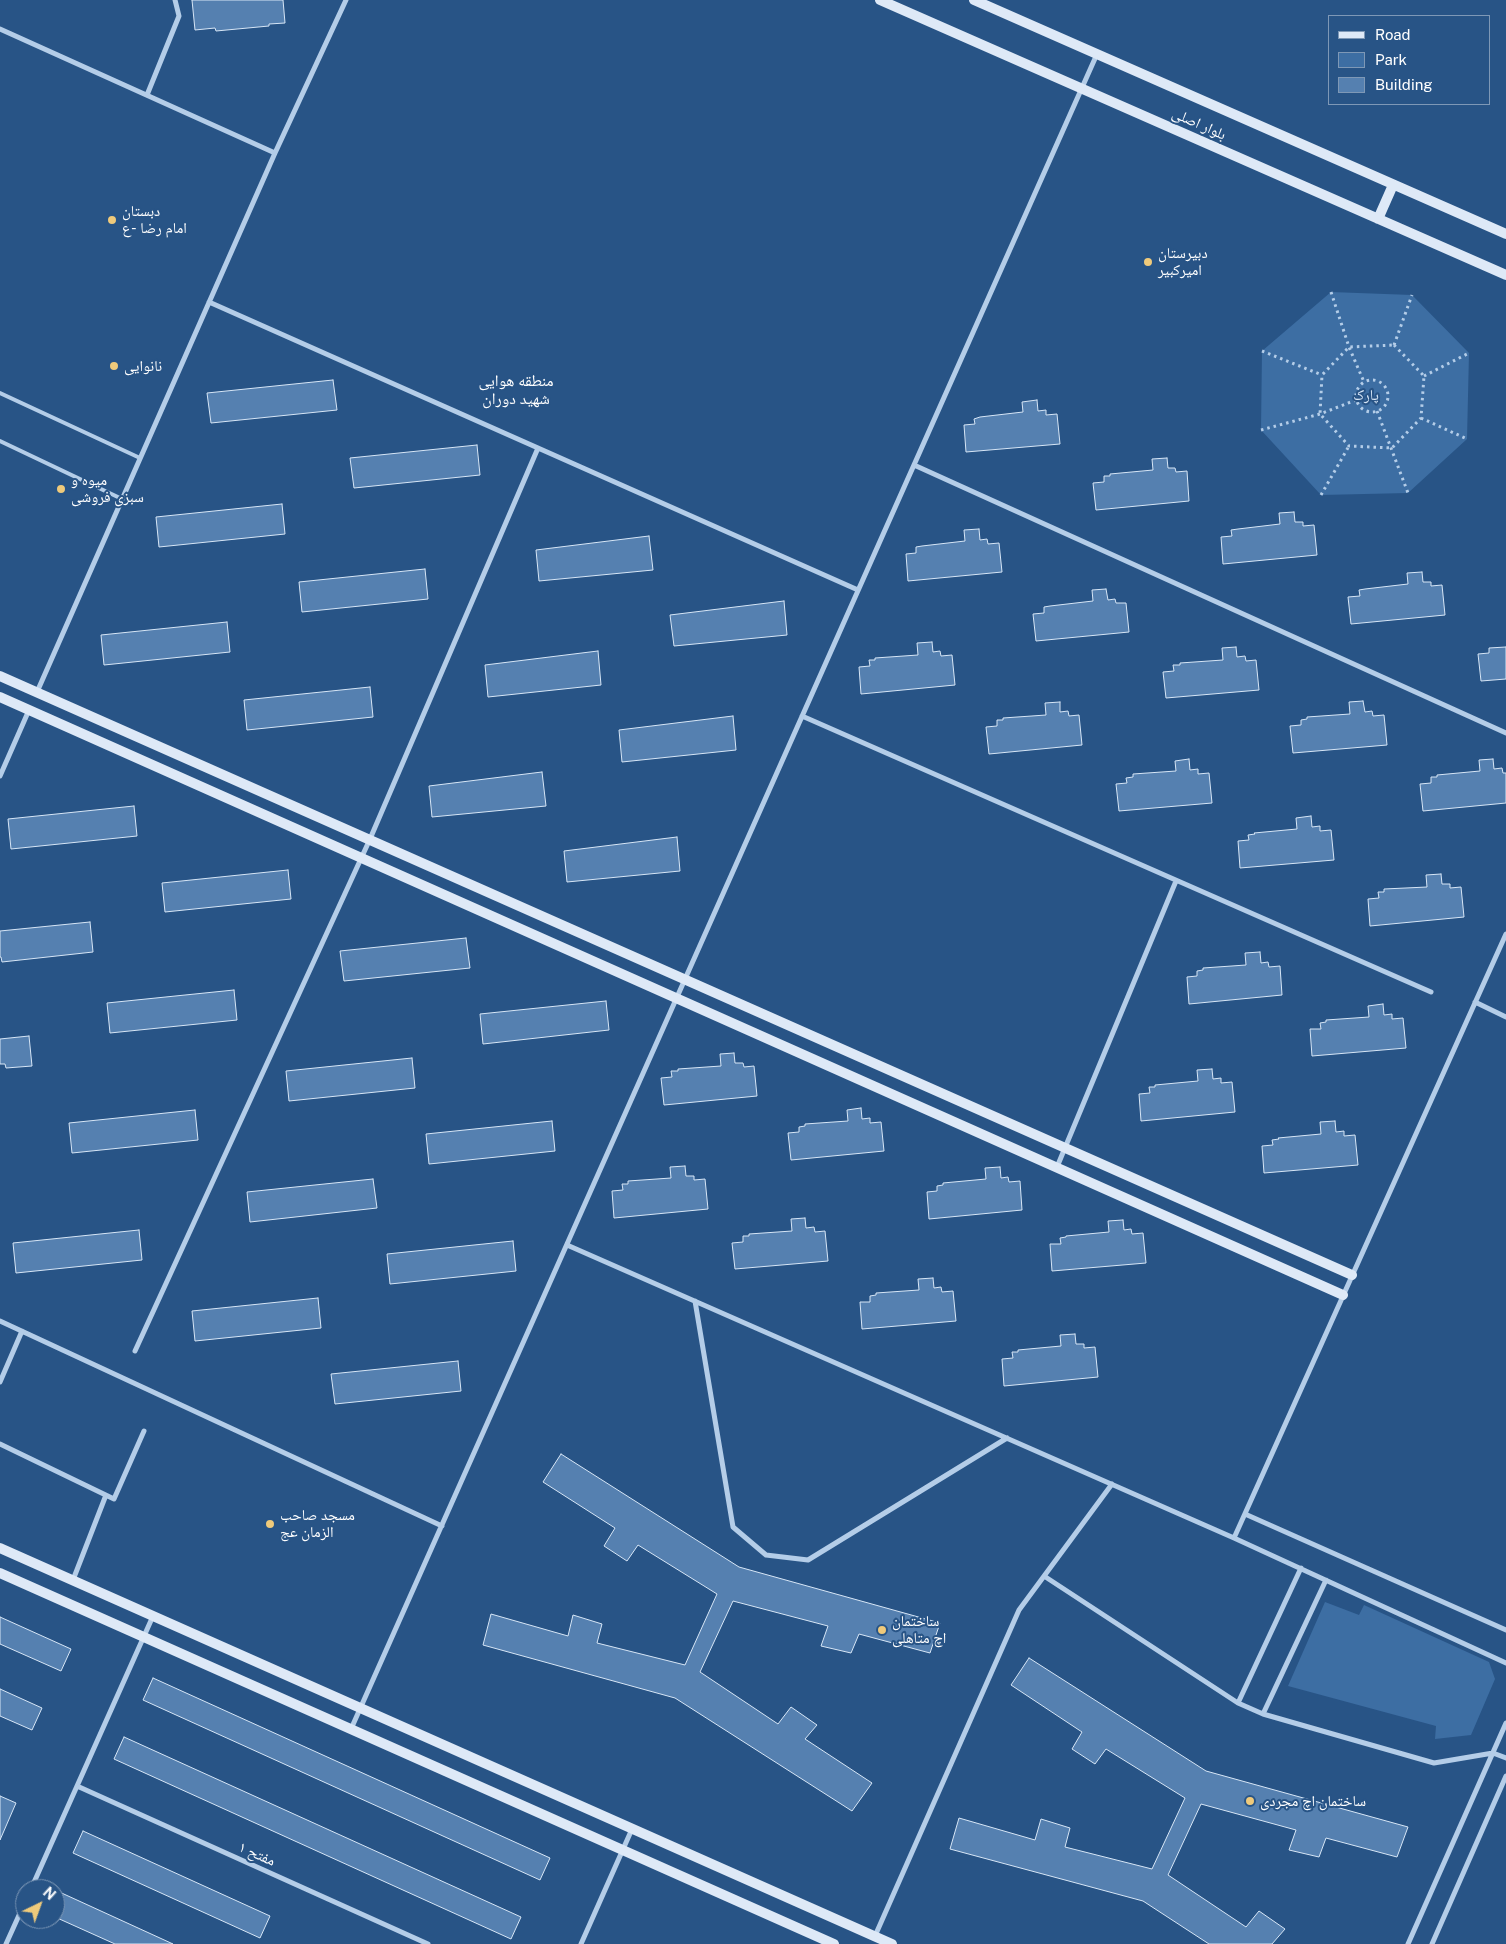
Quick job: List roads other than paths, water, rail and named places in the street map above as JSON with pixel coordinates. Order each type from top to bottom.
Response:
[{"type":"street","points":[[147,95],[179,16],[175,0]]},
{"type":"street","points":[[0,776],[275,153],[346,0]]},
{"type":"street","name":"بلوار اصلی","points":[[880,0],[1506,275]]},
{"type":"street","name":"بلوار اصلی","points":[[974,0],[1506,234]]},
{"type":"street","points":[[0,29],[275,153]]},
{"type":"street","points":[[352,1729],[1097,54]]},
{"type":"street","points":[[1378,219],[1393,185]]},
{"type":"street","points":[[210,302],[858,590]]},
{"type":"street","points":[[135,1351],[362,858],[538,448]]},
{"type":"street","points":[[914,465],[1506,733]]},
{"type":"street","points":[[0,676],[1352,1275]]},
{"type":"street","points":[[0,697],[1343,1295]]},
{"type":"street","points":[[802,716],[1431,992]]},
{"type":"street","points":[[1057,1167],[1176,881]]},
{"type":"street","points":[[1234,1538],[1506,934]]},
{"type":"street","points":[[1475,1002],[1506,1017]]},
{"type":"street","points":[[567,1244],[1234,1538],[1506,1663]]},
{"type":"street","points":[[695,1301],[733,1527],[766,1555],[808,1560],[1006,1438]]},
{"type":"street","points":[[0,1321],[442,1526]]},
{"type":"street","points":[[0,1382],[22,1332]]},
{"type":"street","points":[[0,1444],[114,1499],[144,1431]]},
{"type":"street","points":[[875,1936],[1019,1610],[1112,1484]]},
{"type":"street","points":[[73,1580],[106,1495]]},
{"type":"street","points":[[1245,1514],[1506,1630]]},
{"type":"street","points":[[0,1548],[892,1944]]},
{"type":"street","points":[[1238,1703],[1301,1568]]},
{"type":"street","points":[[0,1573],[834,1944]]},
{"type":"street","points":[[1044,1576],[1238,1703],[1263,1714],[1434,1763],[1493,1753],[1506,1758]]},
{"type":"street","points":[[1263,1714],[1326,1580]]},
{"type":"street","points":[[35,1879],[153,1616]]},
{"type":"street","points":[[1408,1944],[1506,1723]]},
{"type":"street","points":[[1432,1944],[1506,1776]]},
{"type":"street","name":"مفتح ۱","points":[[77,1786],[428,1944]]},
{"type":"street","points":[[581,1944],[632,1829]]},
{"type":"street","points":[[6,1944],[15,1924]]},
{"type":"lane","points":[[0,393],[140,458]]},
{"type":"lane","points":[[0,441],[122,499]]},
{"type":"place","name":"دبستان امام رضا -ع","points":[[112,220]]},
{"type":"place","name":"دبیرستان امیرکبیر","points":[[1148,262]]},
{"type":"place","name":"نانوایی","points":[[114,366]]},
{"type":"place","name":"میوه و سبزی فروشی","points":[[61,489]]},
{"type":"place","name":"مسجد صاحب الزمان عج","points":[[270,1524]]},
{"type":"place","name":"ساختمان اچ متاهلی","points":[[882,1630]]},
{"type":"place","name":"ساختمان اچ مجردی","points":[[1250,1801]]},
{"type":"district","name":"منطقه هوایی شهید دوران","points":[[516,390]]},
{"type":"park label","name":"پارک","points":[[1366,395]]}]
